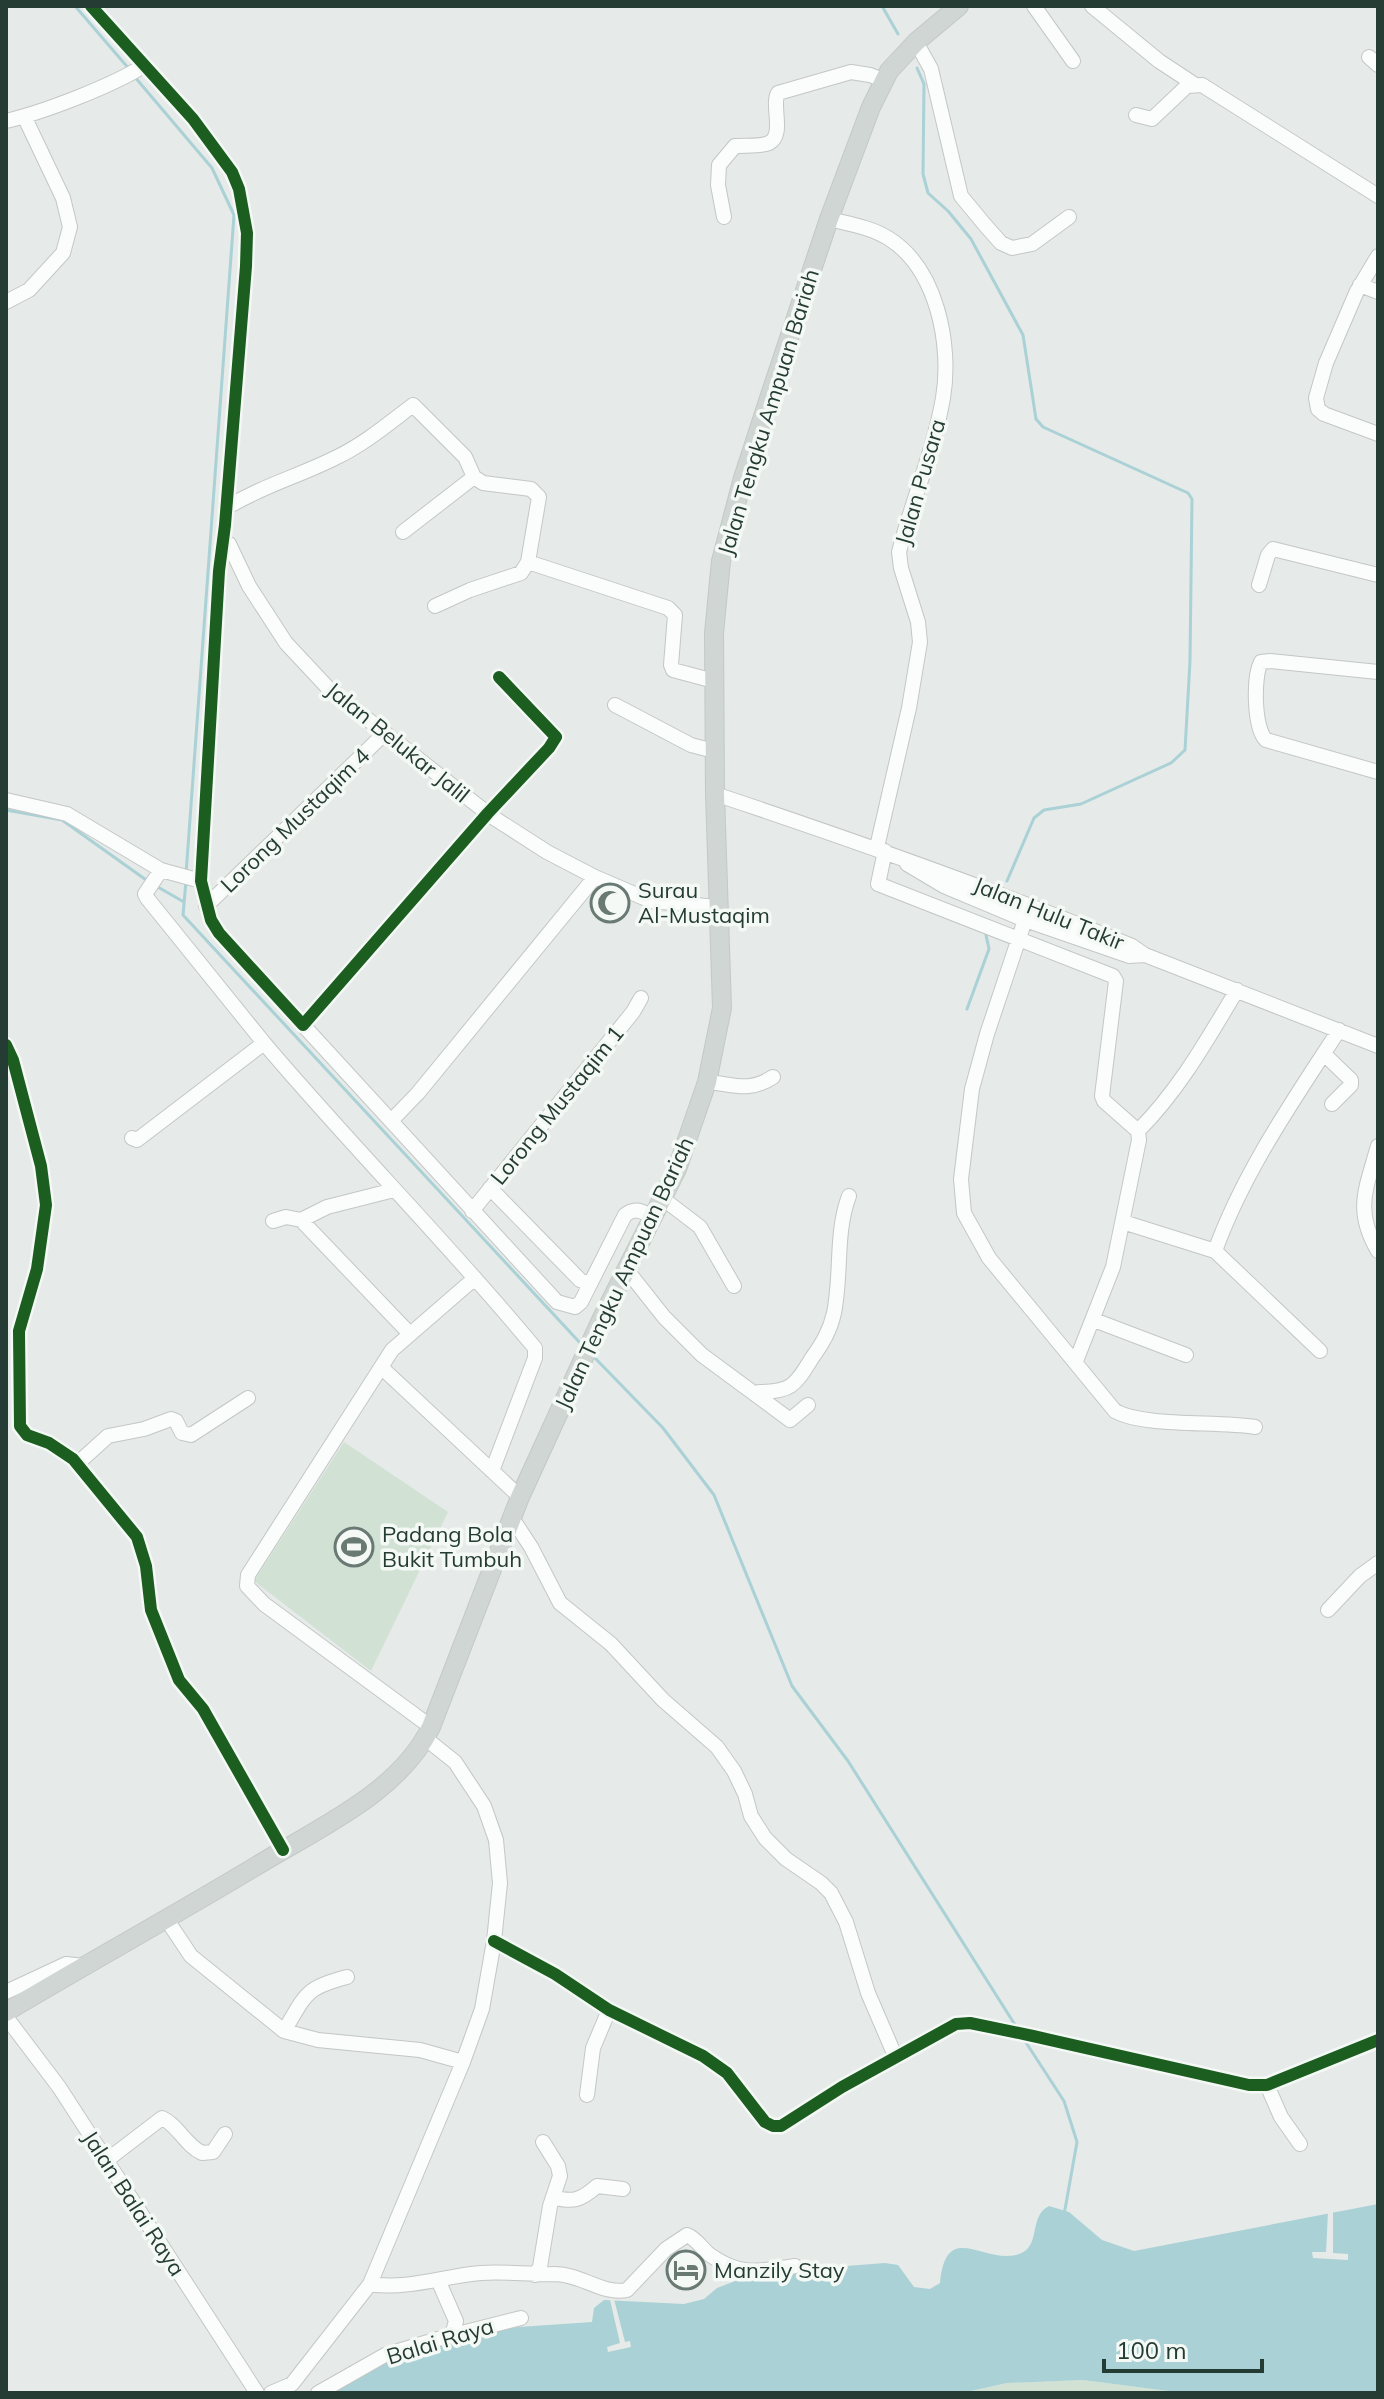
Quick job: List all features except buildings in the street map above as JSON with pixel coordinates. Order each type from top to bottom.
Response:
[{"type":"main road","name":"Jalan Tengku Ampuan Bariah","points":[[6,2014],[358,1803],[411,1760],[428,1732],[520,1497],[602,1318],[677,1169],[707,1082],[722,1008],[714,751],[715,612],[721,561],[743,478],[829,219],[883,80],[916,42],[959,6]]},
{"type":"street","points":[[91,6],[142,67],[193,119],[232,172],[239,189],[247,233],[198,880],[206,906],[219,933],[557,1302],[575,1307],[581,1302],[625,1215],[631,1210],[640,1209],[653,1217]]},
{"type":"street","points":[[1034,6],[1073,61]]},
{"type":"street","points":[[1092,6],[1159,61],[1194,84]]},
{"type":"street","points":[[916,42],[931,69],[961,196],[985,225],[1001,243],[1012,248],[1032,244],[1069,217]]},
{"type":"street","points":[[6,121],[116,80],[142,67]]},
{"type":"street","points":[[724,217],[718,185],[719,165],[735,146],[769,143],[773,139],[777,130],[775,99],[778,93],[851,72],[883,80]]},
{"type":"street","points":[[1136,115],[1152,119],[1187,86],[1202,85],[1378,196]]},
{"type":"street","points":[[6,302],[29,290],[63,253],[70,227],[63,198],[24,116]]},
{"type":"street","name":"Jalan Pusara","points":[[829,219],[865,227],[888,238],[906,253],[923,276],[936,305],[947,369],[940,411],[899,552],[918,622],[920,642],[881,849],[878,884],[1019,939]]},
{"type":"street","points":[[1378,256],[1360,285],[1326,363],[1316,403],[1324,414],[1378,434]]},
{"type":"street","points":[[1360,285],[1378,292]]},
{"type":"street","points":[[226,508],[255,490],[333,459],[360,444],[413,405],[465,457],[474,477],[483,483],[531,489],[539,497],[528,562],[521,573],[435,606]]},
{"type":"street","points":[[403,532],[474,477]]},
{"type":"street","name":"Jalan Belukar Jalil","points":[[223,541],[229,544],[249,586],[286,643],[329,689],[488,813],[547,852],[651,901],[718,907]]},
{"type":"street","points":[[1259,585],[1268,555],[1273,549],[1378,575]]},
{"type":"street","points":[[528,562],[668,608],[675,615],[673,670],[714,681]]},
{"type":"street","points":[[1378,672],[1270,661],[1261,662],[1256,677],[1259,732],[1266,740],[1378,772]]},
{"type":"street","points":[[303,1025],[556,737],[499,677]]},
{"type":"street","points":[[615,705],[691,745],[714,751]]},
{"type":"street","name":"Lorong Mustaqim 4","points":[[206,906],[384,734]]},
{"type":"street","name":"Jalan Hulu Takir","points":[[715,794],[881,849],[1030,905],[1132,946],[1145,955],[1378,1046]]},
{"type":"street","points":[[6,800],[67,814],[160,872],[198,880]]},
{"type":"street","points":[[902,858],[909,866],[944,886],[1025,920],[1129,956],[1145,955]]},
{"type":"street","points":[[160,872],[147,891],[147,898],[159,915],[264,1043],[535,1348],[535,1358],[492,1471]]},
{"type":"street","points":[[391,1121],[418,1093],[595,877]]},
{"type":"street","points":[[1030,905],[972,1089],[961,1179],[964,1213],[989,1258],[1108,1403],[1123,1415],[1135,1419],[1255,1427]]},
{"type":"street","points":[[1019,939],[1113,976],[1116,981],[1102,1096],[1138,1131],[1139,1140],[1113,1267],[1076,1361]]},
{"type":"street","points":[[1138,1131],[1192,1066],[1237,990]]},
{"type":"street","name":"Lorong Mustaqim 1","points":[[472,1211],[633,1012],[641,998]]},
{"type":"street","points":[[1215,1251],[1236,1201],[1278,1124],[1339,1030]]},
{"type":"street","points":[[132,1138],[137,1140],[264,1043]]},
{"type":"street","points":[[6,1045],[13,1060],[37,1152],[46,1205],[37,1269],[19,1331],[18,1420],[27,1435],[49,1443],[77,1464],[137,1537],[146,1566],[151,1610],[179,1680],[203,1709],[283,1850]]},
{"type":"street","points":[[1324,1054],[1351,1080],[1351,1085],[1332,1104]]},
{"type":"street","points":[[707,1082],[747,1088],[773,1077]]},
{"type":"street","points":[[1378,1146],[1365,1193],[1363,1215],[1378,1251]]},
{"type":"street","points":[[490,1188],[580,1280],[590,1284]]},
{"type":"street","points":[[301,1220],[327,1207],[394,1190]]},
{"type":"street","points":[[756,1395],[759,1392],[782,1392],[791,1387],[824,1341],[834,1314],[841,1216],[849,1196]]},
{"type":"street","points":[[662,1198],[700,1227],[734,1286]]},
{"type":"street","points":[[273,1221],[286,1217],[301,1220],[410,1334]]},
{"type":"street","points":[[1123,1222],[1215,1251],[1320,1351]]},
{"type":"street","points":[[626,1269],[664,1317],[694,1347],[756,1395],[790,1420],[808,1405]]},
{"type":"street","points":[[271,2393],[292,2384],[370,2284],[482,2009],[500,1883],[496,1840],[484,1806],[455,1762],[428,1732],[264,1604],[247,1586],[248,1575],[392,1350],[475,1278]]},
{"type":"street","points":[[1094,1320],[1186,1355]]},
{"type":"street","points":[[381,1367],[520,1497]]},
{"type":"street","points":[[77,1464],[108,1436],[144,1429],[171,1419],[176,1421],[182,1433],[191,1435],[248,1398]]},
{"type":"street","points":[[512,1518],[560,1603],[611,1644],[663,1700],[717,1747],[734,1771],[751,1816],[765,1838],[786,1859],[831,1893],[846,1922],[868,1993],[896,2058]]},
{"type":"street","points":[[1328,1610],[1360,1576],[1378,1563]]},
{"type":"street","points":[[167,1920],[191,1956],[284,2031],[318,2040],[420,2050],[463,2062]]},
{"type":"street","points":[[494,1941],[555,1974],[609,2010],[703,2056],[727,2073],[765,2122],[773,2126],[781,2126],[946,2027],[970,2023],[1249,2085],[1267,2085],[1378,2040]]},
{"type":"street","points":[[6,1992],[66,1964],[84,1966]]},
{"type":"street","points":[[284,2031],[307,1994],[319,1984],[347,1977]]},
{"type":"street","points":[[587,2095],[593,2048],[609,2010]]},
{"type":"street","name":"Jalan Balai Raya","points":[[6,2014],[59,2087],[257,2393]]},
{"type":"street","points":[[1267,2085],[1281,2117],[1300,2144]]},
{"type":"street","points":[[107,2160],[162,2118],[185,2142],[202,2153],[213,2152],[225,2134]]},
{"type":"street","points":[[535,2275],[540,2267],[560,2171],[543,2142]]},
{"type":"street","points":[[553,2197],[570,2202],[578,2201],[597,2186],[623,2189]]},
{"type":"street","points":[[370,2284],[390,2287],[483,2272],[559,2274],[606,2289],[627,2290],[666,2249],[687,2235],[695,2238],[706,2252],[740,2271],[795,2266]]},
{"type":"street","points":[[438,2280],[456,2321],[452,2335]]},
{"type":"street","name":"Balai Raya","points":[[318,2393],[385,2355],[521,2318]]},
{"type":"green space","name":"Padang Bola Bukit Tumbuh","points":[[344,1442],[448,1512],[371,1671],[254,1581]]},
{"type":"green space","points":[[1083,2380],[1184,2393],[963,2393],[1007,2383]]},
{"type":"water","points":[[1378,2204],[1378,2393],[1184,2393],[1083,2380],[1007,2383],[962,2393],[332,2393],[392,2358],[505,2328],[592,2322],[594,2308],[604,2300],[684,2304],[704,2299],[717,2288],[738,2280],[808,2269],[885,2263],[898,2265],[914,2287],[930,2289],[940,2283],[944,2264],[950,2253],[958,2249],[968,2248],[1003,2256],[1024,2252],[1033,2240],[1038,2217],[1049,2206],[1069,2212],[1102,2240],[1134,2251]]},
{"type":"pier","points":[[1333,2211],[1333,2253],[1348,2254],[1348,2260],[1313,2258],[1312,2252],[1326,2252],[1328,2212]]},
{"type":"pier","points":[[614,2299],[625,2342],[630,2341],[631,2347],[608,2352],[607,2347],[620,2343],[610,2300]]},
{"type":"waterway","points":[[75,6],[130,70]]},
{"type":"waterway","points":[[882,6],[898,34]]},
{"type":"waterway","points":[[917,68],[924,84],[923,174],[928,193],[971,239],[1023,335],[1036,419],[1043,427],[1188,493],[1192,499],[1190,661],[1185,750],[1171,763],[1081,804],[1044,810],[1034,818],[1007,881]]},
{"type":"waterway","points":[[134,76],[212,168],[234,215],[186,874]]},
{"type":"waterway","points":[[6,810],[62,820],[149,882]]},
{"type":"waterway","points":[[186,881],[183,915],[582,1345]]},
{"type":"waterway","points":[[156,886],[184,902]]},
{"type":"waterway","points":[[967,1009],[989,949],[986,935]]},
{"type":"waterway","points":[[593,1356],[663,1428],[714,1495],[792,1686],[848,1761],[1017,2028]]},
{"type":"waterway","points":[[1025,2041],[1064,2101],[1077,2142],[1064,2215]]},
{"type":"cycle path","points":[[91,6],[193,119],[232,172],[239,189],[247,233],[246,266],[219,571],[201,881],[211,920],[219,933],[303,1025],[556,737],[499,677]]},
{"type":"cycle path","points":[[6,1045],[13,1060],[41,1166],[46,1205],[37,1269],[19,1331],[20,1426],[27,1435],[49,1443],[73,1459],[137,1537],[146,1566],[151,1610],[179,1680],[203,1709],[283,1850]]},
{"type":"cycle path","points":[[494,1941],[555,1974],[609,2010],[703,2056],[727,2073],[765,2122],[773,2126],[781,2126],[842,2087],[956,2024],[970,2023],[1033,2036],[1249,2085],[1267,2085],[1378,2040]]},
{"type":"place","name":"Surau Al-Mustaqim","points":[[610,903]]},
{"type":"place","name":"Padang Bola Bukit Tumbuh","points":[[354,1547]]},
{"type":"place","name":"Manzily Stay","points":[[686,2270]]}]
